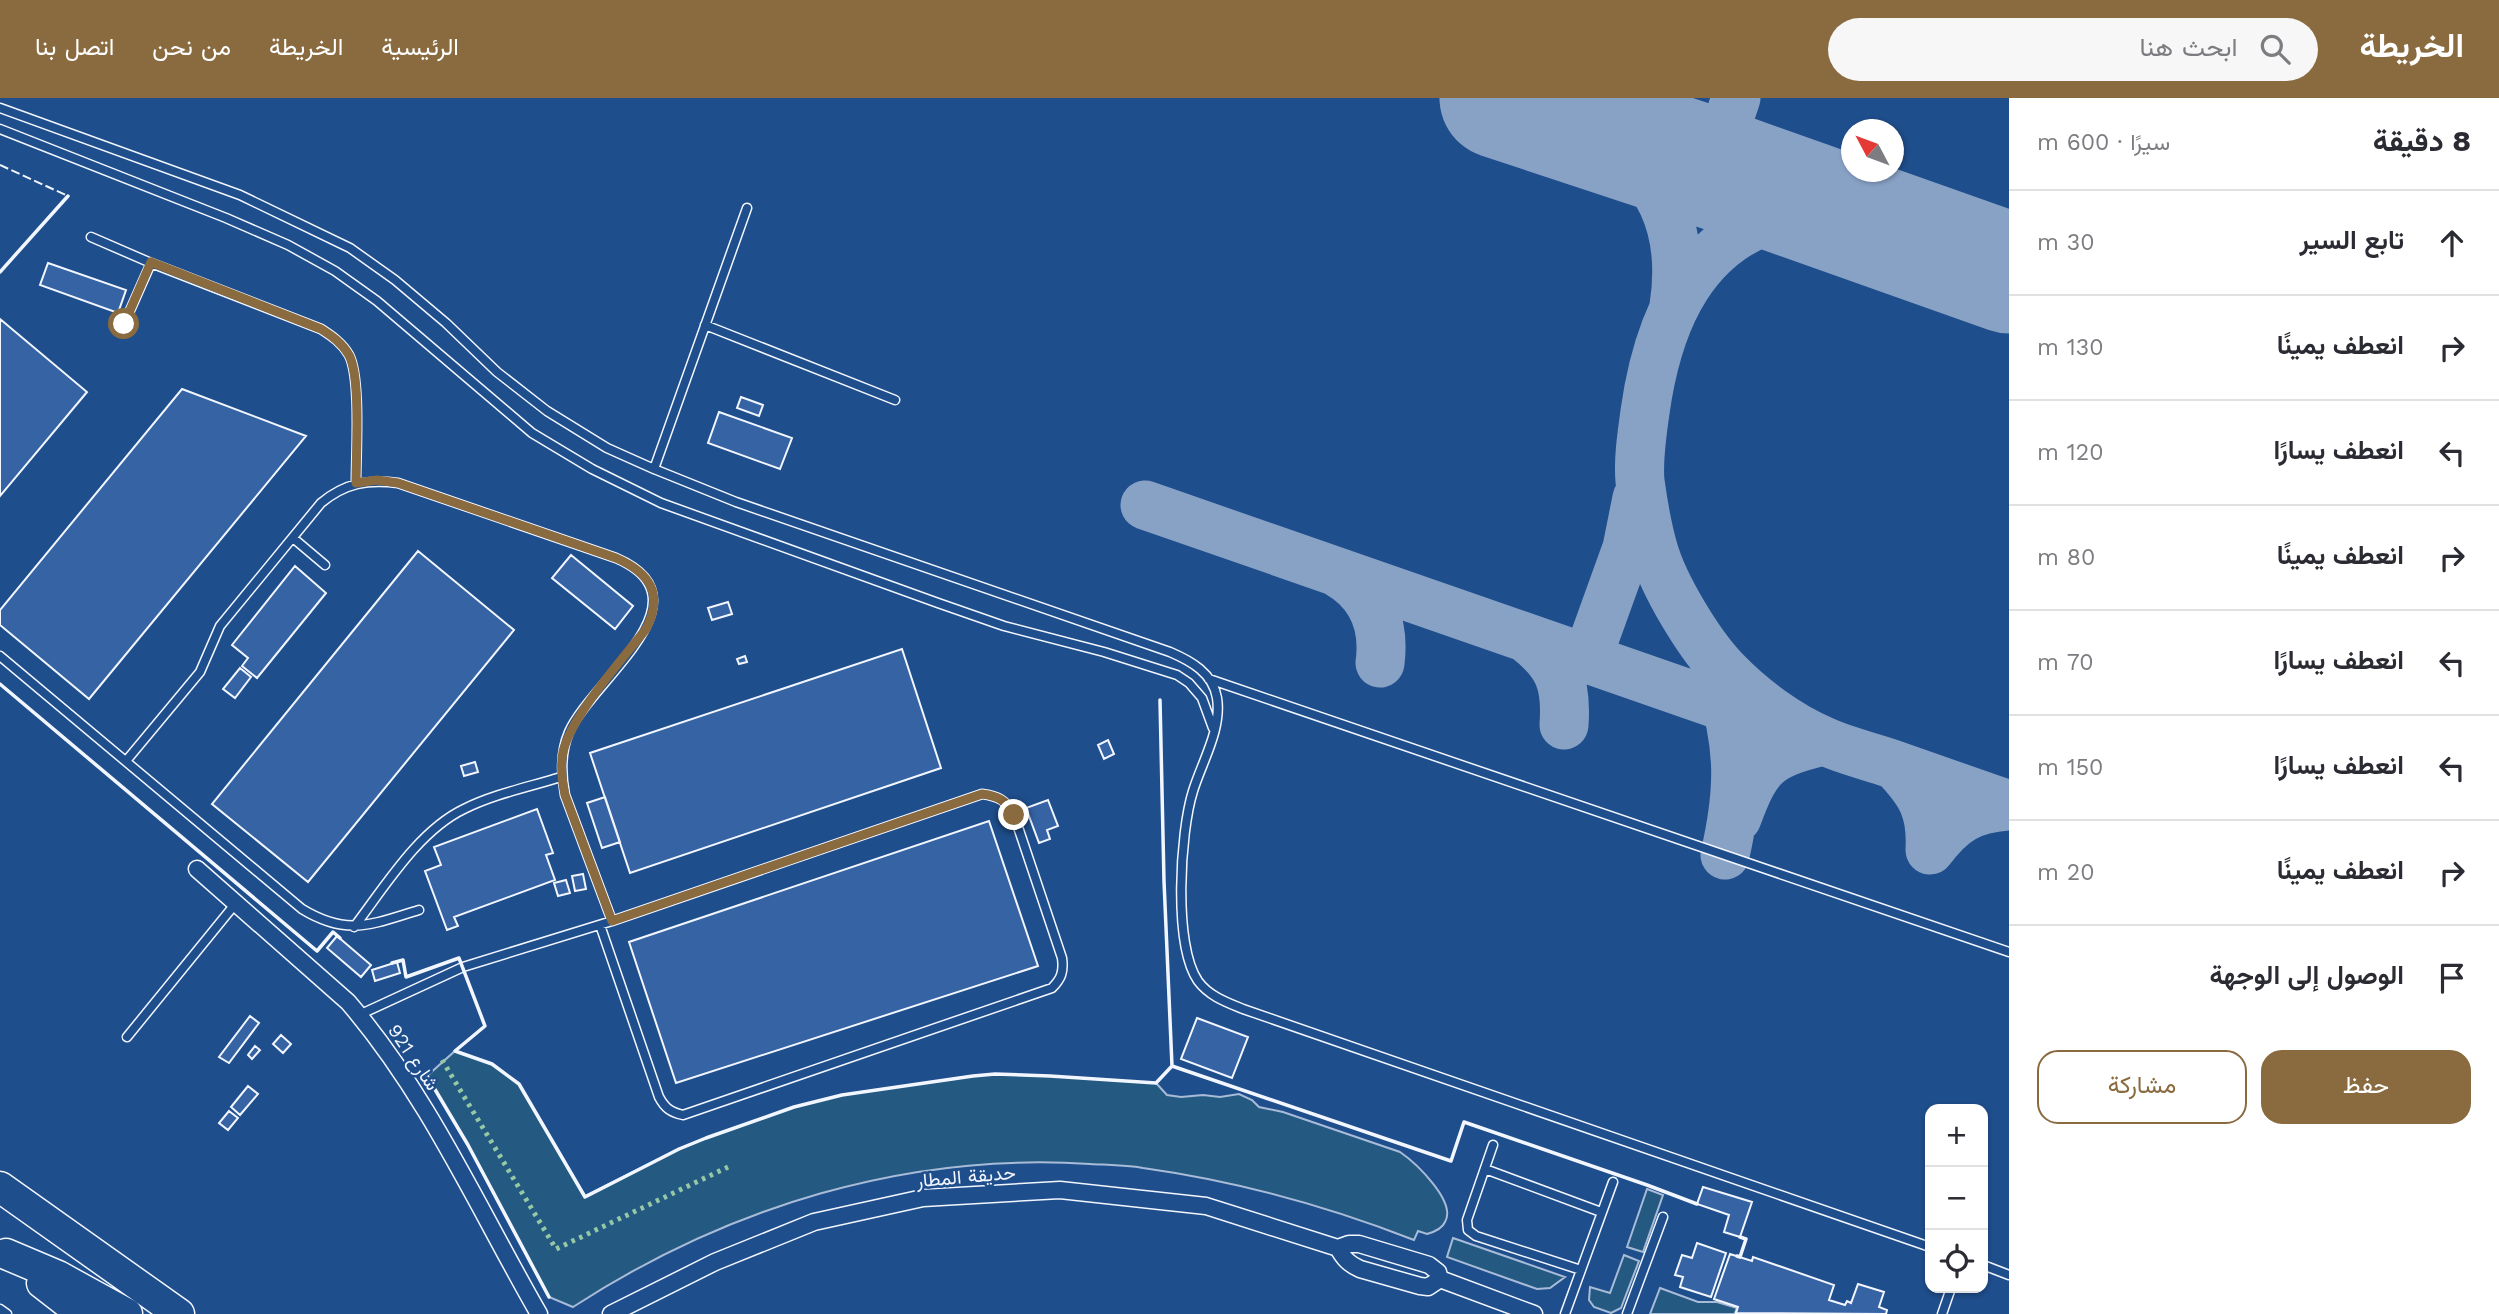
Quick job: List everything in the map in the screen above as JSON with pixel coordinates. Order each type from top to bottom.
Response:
[{"type":"highway","points":[[0,1187],[179,1314]]},
{"type":"highway","points":[[3,1252],[82,1314]]},
{"type":"highway","points":[[3,1252],[58,1276],[127,1314]]},
{"type":"street","name":"شارع 921","points":[[197,869],[348,1002],[359,1015],[426,1112],[538,1314]]},
{"type":"street","name":"حديقة المطار","points":[[611,1314],[715,1262],[814,1222],[923,1198],[1060,1190],[1206,1206],[1338,1248],[1359,1244],[1429,1265],[1438,1272],[1440,1279]]},
{"type":"street","name":"حديقة المطار","points":[[1338,1248],[1343,1257],[1360,1269],[1420,1286],[1434,1284],[1440,1279]]},
{"type":"street","name":"حديقة المطار","points":[[1440,1279],[1534,1314]]},
{"type":"lane","points":[[0,108],[240,195],[349,248],[395,280],[446,323],[497,372],[547,411],[607,448],[654,470],[736,502],[1170,652],[1199,667],[1217,695],[1218,714],[1189,806],[1182,879],[1186,949],[1197,979],[1212,995],[1243,1009],[1925,1245]]},
{"type":"lane","points":[[0,129],[226,218],[335,271],[377,301],[532,433],[604,475],[661,503],[938,603],[1004,626],[1104,652],[1177,675],[1189,683],[1202,698],[1214,731]]},
{"type":"lane","points":[[654,470],[747,208]]},
{"type":"lane","points":[[91,237],[321,329],[337,340],[349,356],[356,374],[356,483]]},
{"type":"lane","points":[[124,324],[151,262]]},
{"type":"lane","points":[[705,325],[895,400]]},
{"type":"lane","points":[[126,761],[200,672],[220,626],[332,494],[356,483],[377,480],[398,483],[616,558],[639,570],[646,578],[654,597],[652,617],[646,629],[570,731],[562,753],[561,777],[565,795],[612,921]]},
{"type":"lane","points":[[293,538],[325,565]]},
{"type":"lane","points":[[0,656],[302,909],[327,922],[354,927],[419,910]]},
{"type":"lane","points":[[1209,679],[2009,952]]},
{"type":"lane","points":[[354,927],[415,848],[437,826],[462,809],[561,777]]},
{"type":"lane","points":[[359,1015],[463,967],[612,921],[982,794],[996,796],[1007,803],[1014,815],[1062,958],[1063,969],[1060,980],[1052,988],[682,1115],[664,1106],[659,1097],[600,925]]},
{"type":"lane","points":[[127,1037],[236,903]]},
{"type":"lane","points":[[1493,1145],[1468,1220],[1470,1233],[1581,1270]]},
{"type":"lane","points":[[1485,1169],[1601,1212]]},
{"type":"lane","points":[[1565,1314],[1612,1182]]},
{"type":"lane","points":[[1627,1314],[1663,1217]]},
{"type":"lane","points":[[1988,1267],[2009,1275]]},
{"type":"lane","points":[[1941,1314],[1949,1293]]},
{"type":"lane","points":[[0,1309],[7,1314]]},
{"type":"shaded area","points":[[455,1051],[492,1064],[519,1084],[585,1196],[679,1149],[794,1107],[842,1095],[995,1074],[1156,1083],[1167,1095],[1181,1097],[1239,1094],[1259,1107],[1283,1112],[1400,1152],[1433,1184],[1445,1204],[1447,1214],[1440,1228],[1427,1234],[1418,1231],[1414,1240],[1281,1196],[1178,1173],[1090,1164],[1021,1163],[953,1167],[886,1178],[820,1194],[756,1215],[693,1241],[632,1272],[573,1307],[549,1297],[468,1145],[427,1076]]},
{"type":"shaded area","points":[[1647,1189],[1663,1195],[1643,1252],[1627,1247]]},
{"type":"shaded area","points":[[1453,1238],[1565,1277],[1550,1288],[1537,1289],[1447,1257]]},
{"type":"shaded area","points":[[1624,1255],[1639,1261],[1621,1308],[1611,1313],[1594,1307],[1589,1300],[1590,1287],[1610,1293]]},
{"type":"shaded area","points":[[1660,1288],[1698,1302],[1717,1302],[1737,1308],[1737,1314],[1650,1314]]},
{"type":"building","points":[[48,263],[126,290],[118,313],[40,285]]},
{"type":"building","points":[[0,319],[87,392],[0,496]]},
{"type":"building","points":[[182,389],[306,436],[89,699],[0,625],[0,610]]},
{"type":"building","points":[[741,397],[763,405],[759,416],[737,408]]},
{"type":"building","points":[[719,412],[792,438],[780,469],[708,443]]},
{"type":"building","points":[[418,551],[514,630],[308,882],[212,804]]},
{"type":"building","points":[[571,555],[633,606],[615,629],[552,578]]},
{"type":"building","points":[[295,566],[326,593],[257,678],[242,666],[248,658],[232,645]]},
{"type":"building","points":[[728,602],[732,614],[712,620],[708,608]]},
{"type":"building","points":[[902,649],[941,768],[630,873],[590,753]]},
{"type":"building","points":[[745,656],[747,662],[739,664],[737,659]]},
{"type":"building","points":[[240,668],[251,677],[235,698],[223,689]]},
{"type":"building","points":[[1108,740],[1114,754],[1104,759],[1098,745]]},
{"type":"building","points":[[475,762],[478,772],[464,776],[461,766]]},
{"type":"building","points":[[605,797],[620,842],[602,848],[587,803]]},
{"type":"building","points":[[1048,800],[1058,826],[1047,830],[1050,839],[1039,843],[1026,808]]},
{"type":"building","points":[[537,809],[553,853],[546,855],[555,880],[454,917],[458,926],[447,930],[425,871],[441,865],[434,847]]},
{"type":"building","points":[[989,821],[1038,966],[676,1083],[629,942]]},
{"type":"building","points":[[583,874],[586,889],[575,891],[572,876]]},
{"type":"building","points":[[566,880],[570,893],[558,896],[554,883]]},
{"type":"building","points":[[337,936],[371,965],[361,977],[327,948]]},
{"type":"building","points":[[397,962],[400,973],[375,981],[372,970]]},
{"type":"building","points":[[250,1016],[259,1023],[229,1063],[219,1057]]},
{"type":"building","points":[[1197,1018],[1248,1037],[1232,1078],[1181,1059]]},
{"type":"building","points":[[281,1035],[291,1044],[283,1053],[273,1044]]},
{"type":"building","points":[[255,1046],[260,1050],[252,1059],[248,1055]]},
{"type":"building","points":[[248,1086],[258,1094],[240,1115],[231,1107]]},
{"type":"building","points":[[229,1111],[238,1118],[228,1130],[219,1123]]},
{"type":"building","points":[[1703,1187],[1752,1202],[1740,1237],[1724,1232],[1729,1215],[1697,1204]]},
{"type":"building","points":[[1697,1243],[1726,1253],[1711,1297],[1680,1287],[1683,1277],[1675,1275],[1682,1255],[1692,1258]]},
{"type":"building","points":[[1730,1254],[1752,1261],[1753,1257],[1834,1285],[1829,1300],[1845,1305],[1847,1301],[1851,1303],[1858,1284],[1884,1292],[1879,1307],[1887,1310],[1886,1314],[1736,1313],[1738,1307],[1714,1299]]},
{"type":"taxiway","points":[[1516,98],[1536,110]]},
{"type":"taxiway","points":[[1736,98],[1727,126],[1725,149],[1734,167],[1760,184]]},
{"type":"taxiway","points":[[1661,152],[1698,151],[1713,144],[1725,129]]},
{"type":"taxiway","points":[[1593,130],[1635,164],[1651,183],[1663,204],[1676,251],[1674,306]]},
{"type":"taxiway","points":[[1838,212],[1783,216],[1765,221],[1737,235],[1714,253],[1695,274],[1679,298],[1657,353],[1641,446],[1640,481],[1653,548],[1673,596],[1704,646],[1736,681],[1771,711],[1797,728],[1832,744],[2009,805]]},
{"type":"taxiway","points":[[1587,659],[1627,548],[1637,498]]},
{"type":"taxiway","points":[[1145,505],[1769,722]]},
{"type":"taxiway","points":[[1338,573],[1360,590],[1374,611],[1380,636],[1380,663]]},
{"type":"taxiway","points":[[1525,637],[1546,656],[1558,675],[1564,697],[1564,725]]},
{"type":"taxiway","points":[[1720,682],[1727,705],[1736,768],[1733,809],[1725,855]]},
{"type":"taxiway","points":[[1737,818],[1751,785],[1766,764],[1789,751],[1823,741]]},
{"type":"taxiway","points":[[1895,765],[1923,803],[1929,824],[1930,850],[1955,823],[1973,813],[2009,806]]},
{"type":"runway","points":[[1500,98],[1724,172],[2009,273]]},
{"type":"hedge","points":[[442,1060],[556,1249],[728,1167]]},
{"type":"fence","points":[[0,165],[68,196]]},
{"type":"wall","points":[[0,272],[68,196]]},
{"type":"wall","points":[[0,684],[317,951],[333,932],[340,938]]},
{"type":"wall","points":[[392,963],[403,960],[406,977],[459,958],[485,1026],[455,1051],[492,1064],[519,1084],[585,1197],[706,1138],[794,1107],[842,1095],[995,1074],[1156,1083],[1172,1066],[1160,700]]},
{"type":"wall","points":[[1172,1066],[1451,1161],[1464,1122],[1697,1204]]},
{"type":"wall","points":[[427,1076],[468,1145],[549,1297]]},
{"type":"wall","points":[[1737,1256],[1740,1257],[1746,1239],[1740,1237]]},
{"type":"route","points":[[124,324],[151,262],[321,329],[337,340],[349,356],[356,374],[356,483],[377,480],[398,483],[616,558],[639,570],[646,578],[654,597],[652,617],[646,629],[583,711],[570,731],[562,753],[561,777],[565,795],[612,921],[982,794],[996,796],[1007,803],[1014,815]]}]
